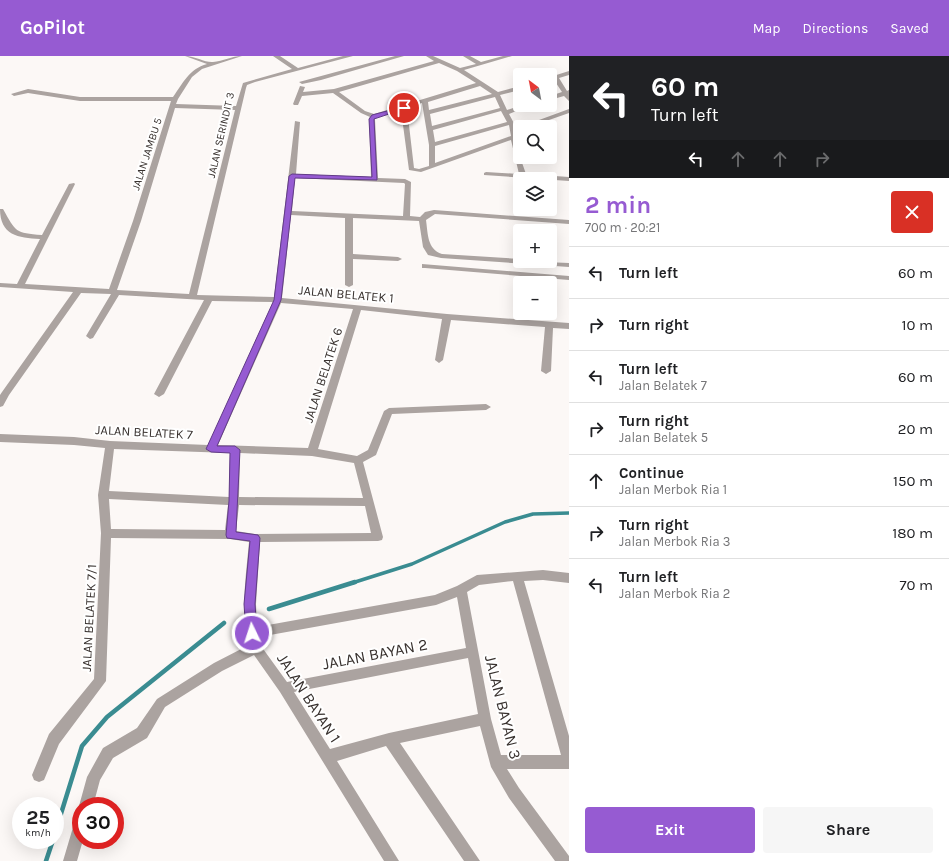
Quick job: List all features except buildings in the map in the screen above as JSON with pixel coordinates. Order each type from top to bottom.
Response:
[{"type":"street","points":[[188,56],[212,64]]},
{"type":"street","name":"JALAN JAMBU 5","points":[[90,336],[114,292],[174,103],[194,72],[200,68],[239,56]]},
{"type":"street","points":[[276,56],[296,76],[300,94],[296,104]]},
{"type":"street","points":[[326,56],[333,60]]},
{"type":"street","points":[[296,76],[355,60],[401,56]]},
{"type":"street","points":[[430,56],[459,70],[497,94],[513,131]]},
{"type":"street","points":[[466,56],[481,64]]},
{"type":"street","points":[[459,70],[506,56]]},
{"type":"street","name":"JALAN SERINDIT 3","points":[[193,296],[243,88],[246,84],[296,76],[333,60],[355,60]]},
{"type":"street","points":[[355,60],[370,70]]},
{"type":"street","points":[[300,94],[334,91],[439,61]]},
{"type":"street","points":[[557,77],[569,73]]},
{"type":"street","points":[[376,74],[381,78]]},
{"type":"street","points":[[557,82],[567,92],[569,99]]},
{"type":"street","points":[[334,91],[373,118],[480,84]]},
{"type":"street","points":[[428,113],[513,90]]},
{"type":"street","points":[[14,94],[28,91],[80,99],[174,103],[238,108]]},
{"type":"street","points":[[557,96],[567,92]]},
{"type":"street","points":[[425,102],[432,145],[432,164]]},
{"type":"street","points":[[404,108],[411,169],[415,171],[513,138]]},
{"type":"street","points":[[429,129],[513,109]]},
{"type":"street","points":[[542,120],[569,111]]},
{"type":"street","points":[[373,118],[375,179]]},
{"type":"street","points":[[211,449],[278,300],[297,122]]},
{"type":"street","points":[[432,145],[511,125]]},
{"type":"street","points":[[486,174],[513,175]]},
{"type":"street","points":[[292,176],[405,181],[409,183],[406,218]]},
{"type":"street","points":[[19,287],[72,184]]},
{"type":"street","points":[[0,211],[6,225],[16,234],[45,237]]},
{"type":"street","points":[[288,213],[422,219],[428,214],[434,212],[569,222]]},
{"type":"street","points":[[349,215],[349,285]]},
{"type":"street","points":[[422,219],[427,247],[431,253],[441,256],[569,265]]},
{"type":"street","points":[[349,256],[398,259]]},
{"type":"street","points":[[425,266],[569,278]]},
{"type":"street","name":"JALAN BELATEK 1","points":[[0,286],[209,298],[278,300],[447,317],[569,326]]},
{"type":"street","points":[[0,404],[3,393],[78,291]]},
{"type":"street","points":[[159,394],[209,298]]},
{"type":"street","name":"JALAN BELATEK 6","points":[[312,452],[358,307]]},
{"type":"street","points":[[439,360],[447,317]]},
{"type":"street","points":[[546,371],[549,324]]},
{"type":"street","points":[[106,533],[230,535],[255,538],[378,537],[358,460],[372,452],[390,410],[486,407]]},
{"type":"street","name":"JALAN BELATEK 7","points":[[0,438],[74,441],[110,445],[312,452],[358,460]]},
{"type":"street","name":"JALAN BELATEK 7/1","points":[[39,775],[54,739],[100,681],[106,533],[103,495],[110,445]]},
{"type":"street","points":[[230,535],[234,501],[235,450]]},
{"type":"street","points":[[103,495],[234,501],[370,502]]},
{"type":"street","name":"JALAN BAYAN 1","points":[[255,538],[250,604],[252,633],[256,648],[284,688],[392,861]]},
{"type":"street","points":[[252,633],[436,600],[461,590],[476,580],[543,575],[569,578]]},
{"type":"street","points":[[496,762],[569,761],[516,576]]},
{"type":"street","name":"JALAN BAYAN 3","points":[[461,590],[485,719],[496,762],[514,793],[564,861]]},
{"type":"street","points":[[88,797],[94,777],[108,753],[142,733],[161,703],[218,667],[256,648]]},
{"type":"street","name":"JALAN BAYAN 2","points":[[284,688],[472,652]]},
{"type":"street","points":[[326,757],[389,739],[485,719]]},
{"type":"street","points":[[389,739],[473,861]]},
{"type":"street","points":[[70,861],[74,849]]},
{"type":"waterway","points":[[352,583],[412,564],[505,522],[533,514],[569,513]]},
{"type":"waterway","points":[[269,609],[355,582]]},
{"type":"waterway","points":[[64,804],[82,746],[107,717],[224,623]]},
{"type":"waterway","points":[[46,861],[50,849]]},
{"type":"route","points":[[252,633],[250,604],[255,538],[230,535],[234,501],[235,450],[211,449],[278,300],[292,176],[375,179],[372,119],[374,116],[404,108]]}]
